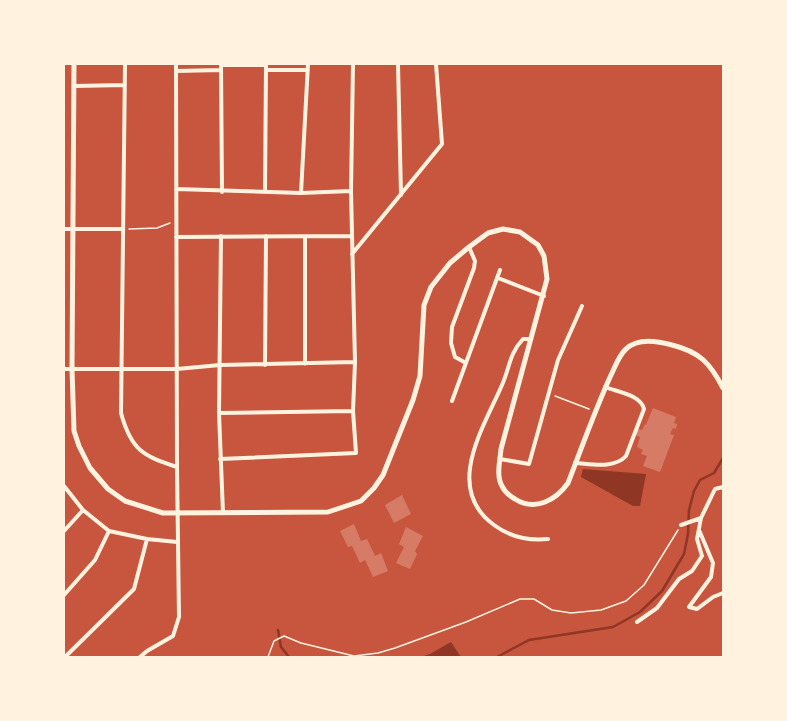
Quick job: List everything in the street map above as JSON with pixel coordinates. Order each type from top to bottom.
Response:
[{"type":"street","points":[[74,64],[72,369],[74,431],[79,446],[90,468],[108,489],[124,501],[150,510],[179,513],[328,512],[361,501],[374,488],[383,475],[414,400],[420,376],[424,304],[431,287],[450,263],[468,247],[488,232],[503,229],[520,232],[529,237],[538,245],[544,256],[547,279],[544,296],[501,449],[498,475],[501,486],[510,496],[522,504],[535,505],[549,501],[561,493],[568,483],[606,387],[626,349],[644,340],[663,342],[689,349],[706,361],[714,371],[723,388]]},
{"type":"street","points":[[125,64],[122,413],[125,428],[135,446],[151,458],[177,467]]},
{"type":"street","points":[[140,657],[147,651],[173,636],[179,617],[177,542],[179,513],[177,467],[176,64]]},
{"type":"street","points":[[301,193],[308,64]]},
{"type":"street","points":[[220,460],[356,453],[353,411],[355,362],[351,236],[353,64]]},
{"type":"street","points":[[398,64],[401,195]]},
{"type":"street","points":[[352,255],[442,144],[436,64]]},
{"type":"street","points":[[176,71],[221,66],[266,66],[308,70]]},
{"type":"street","points":[[221,66],[222,192]]},
{"type":"street","points":[[265,192],[266,66]]},
{"type":"street","points":[[74,86],[125,85]]},
{"type":"street","points":[[176,189],[222,192],[301,193],[351,191]]},
{"type":"street","points":[[64,229],[123,229]]},
{"type":"street","points":[[221,236],[218,413],[223,513]]},
{"type":"street","points":[[265,365],[266,236]]},
{"type":"street","points":[[176,237],[351,236]]},
{"type":"street","points":[[304,364],[305,237]]},
{"type":"street","points":[[466,363],[455,357],[451,343],[452,327],[474,268],[475,261],[468,247]]},
{"type":"street","points":[[452,401],[500,270]]},
{"type":"street","points":[[498,278],[544,296]]},
{"type":"street","points":[[500,459],[529,464],[558,360],[582,306]]},
{"type":"street","points":[[531,339],[523,339],[514,349],[502,384],[474,447],[470,464],[469,482],[477,508],[502,532],[526,540],[548,539]]},
{"type":"street","points":[[64,369],[177,369],[220,365],[355,362]]},
{"type":"street","points":[[575,463],[610,465],[620,462],[626,456],[644,409],[642,402],[638,399],[606,387]]},
{"type":"street","points":[[218,413],[353,411]]},
{"type":"street","points":[[64,486],[83,510],[109,531],[147,539],[177,542]]},
{"type":"street","points":[[637,622],[657,608],[679,579],[692,570],[702,556],[697,539],[701,518],[715,489],[723,487]]},
{"type":"street","points":[[64,531],[83,510]]},
{"type":"street","points":[[682,525],[701,518]]},
{"type":"street","points":[[699,530],[713,563],[711,578],[689,607],[697,609],[714,597],[723,593]]},
{"type":"street","points":[[64,595],[95,560],[109,531]]},
{"type":"street","points":[[65,657],[134,589],[147,539]]},
{"type":"path","points":[[123,229],[157,228],[176,222]]},
{"type":"path","points":[[549,394],[596,411]]},
{"type":"path","points":[[268,657],[274,640],[284,636],[354,656],[378,653],[466,622],[520,599],[534,599],[552,610],[571,613],[601,610],[626,602],[644,584],[682,525]]},
{"type":"shaded area","points":[[583,469],[646,474],[640,506],[633,506],[581,477]]},
{"type":"shaded area","points":[[451,642],[461,657],[421,657],[430,654]]},
{"type":"building","points":[[653,408],[676,417],[674,423],[677,424],[676,429],[673,428],[670,434],[674,435],[660,472],[643,466],[647,456],[641,454],[643,450],[637,447],[640,437],[635,435],[638,429],[642,430],[645,424],[646,425]]},
{"type":"building","points":[[402,495],[411,514],[394,523],[385,505]]},
{"type":"building","points":[[354,524],[361,541],[367,539],[375,556],[381,553],[388,571],[373,577],[365,560],[360,563],[352,546],[348,547],[340,531]]},
{"type":"building","points":[[406,527],[423,536],[415,551],[417,554],[410,569],[396,563],[404,547],[399,544]]},
{"type":"waterway","points":[[497,657],[529,640],[613,627],[640,612],[662,591],[684,554],[688,534],[689,510],[694,491],[700,480],[714,473],[723,458]]},
{"type":"waterway","points":[[278,630],[281,647],[289,657]]}]
